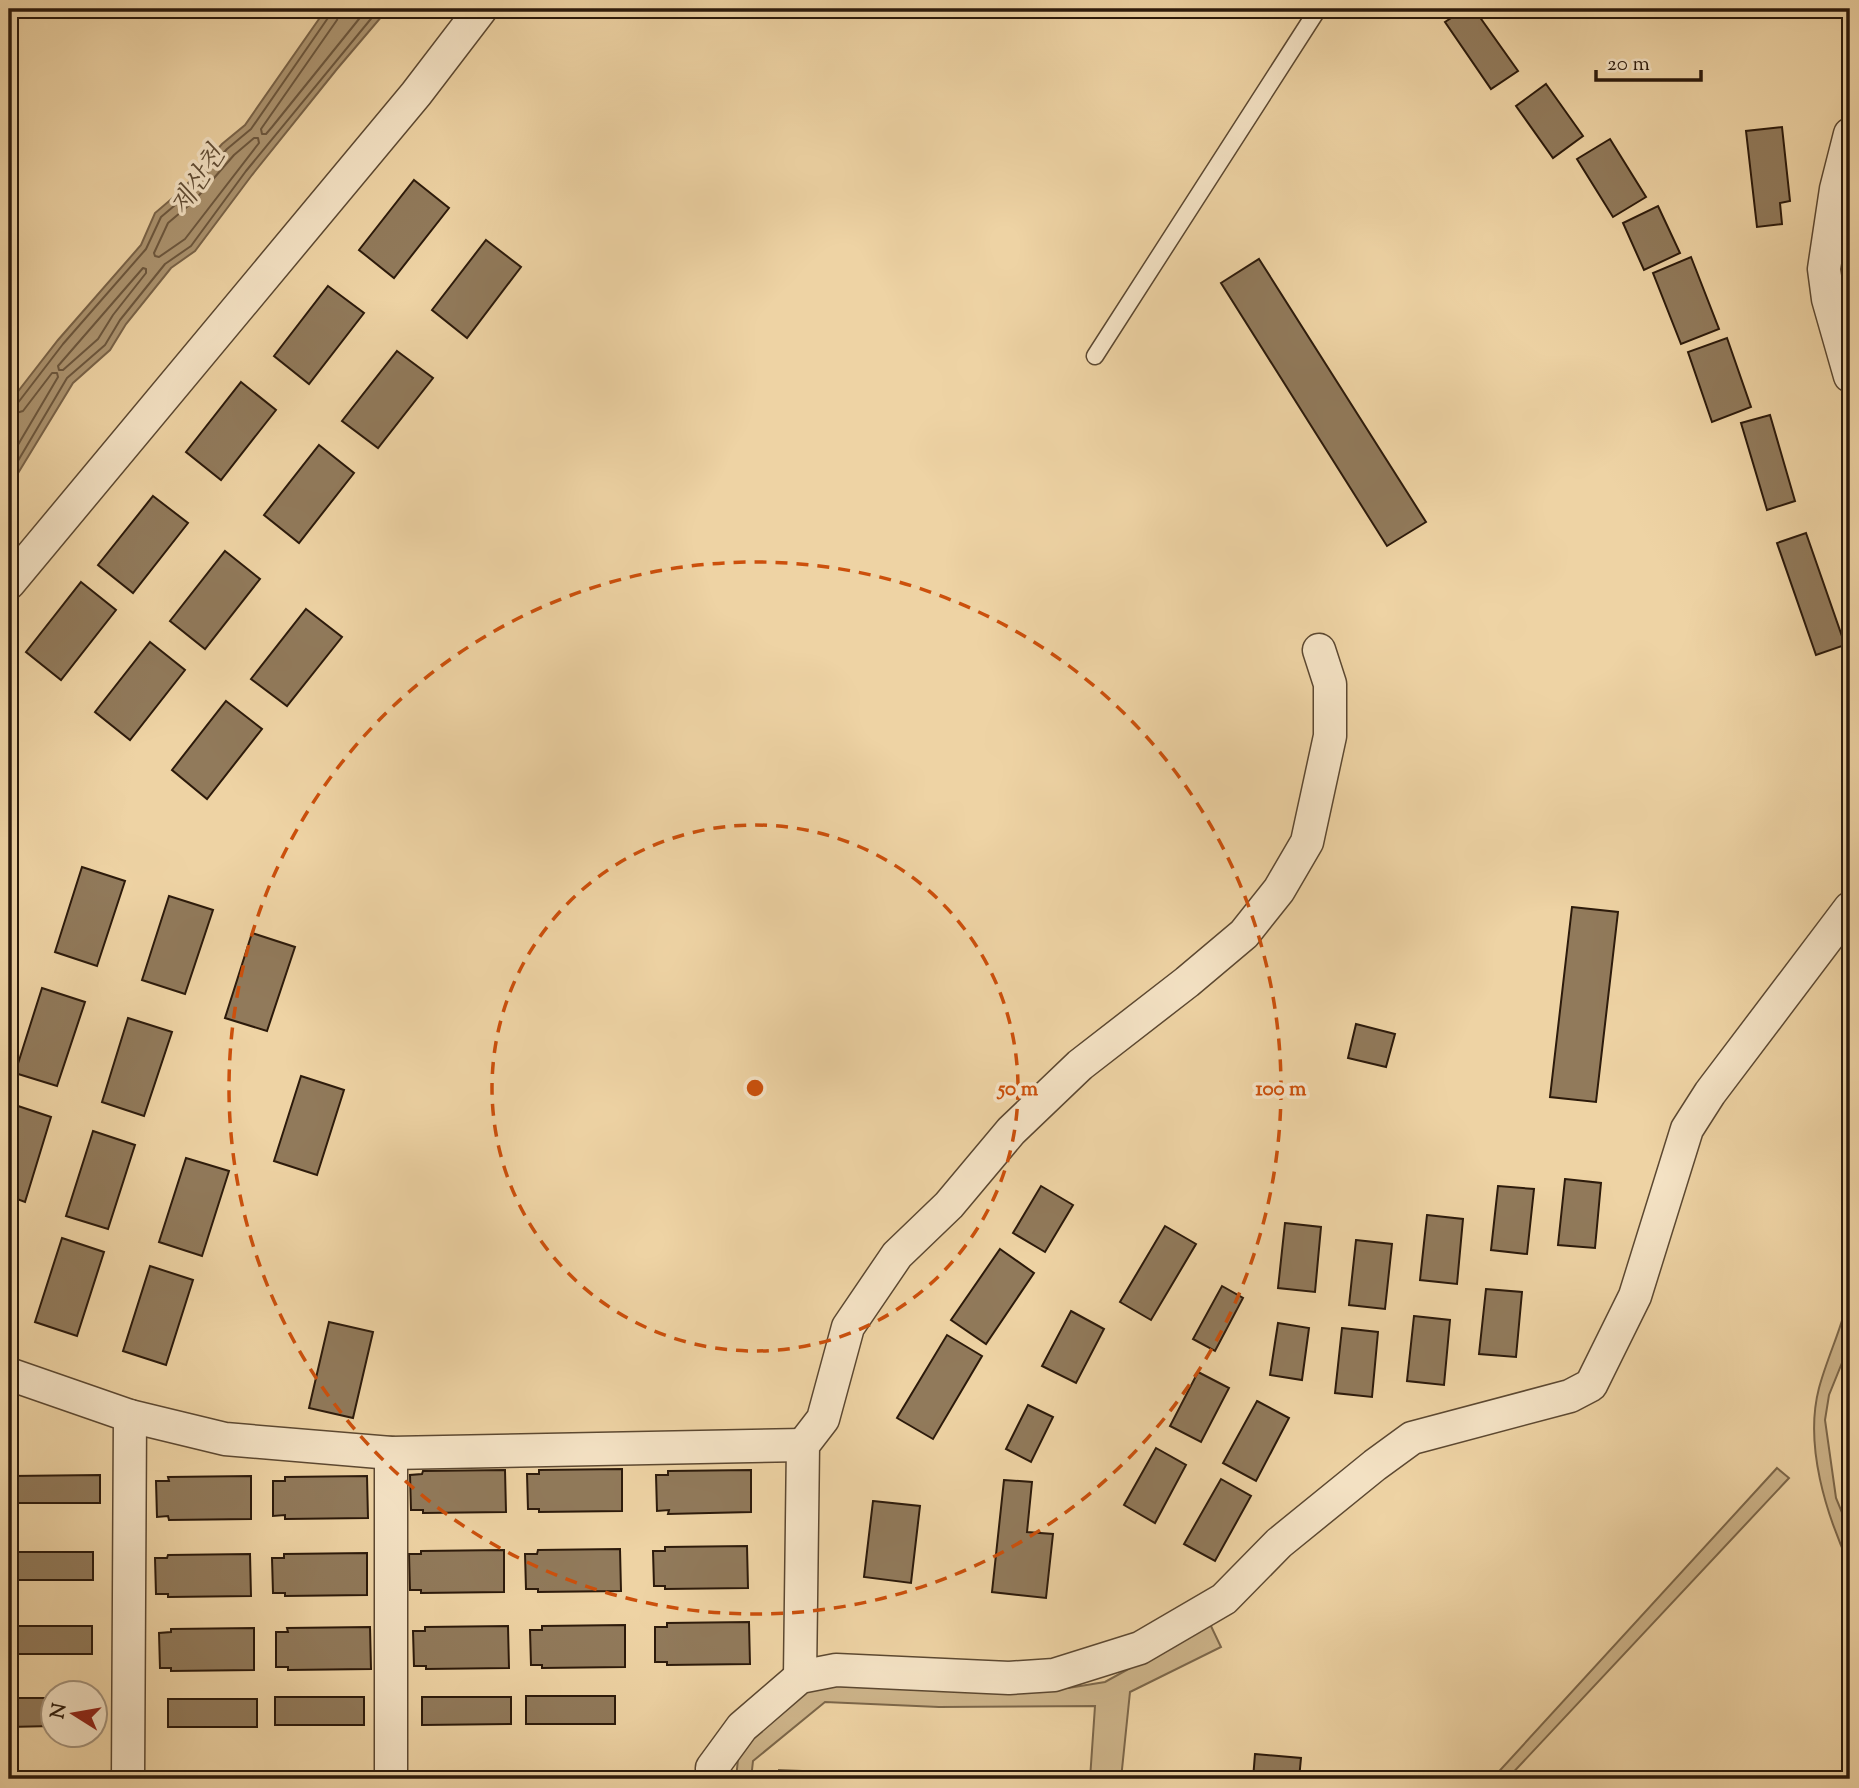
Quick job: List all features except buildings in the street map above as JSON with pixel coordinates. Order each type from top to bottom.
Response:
[{"type":"street","points":[[9,583],[416,94],[481,9]]},
{"type":"street","points":[[1850,134],[1836,189],[1824,269],[1828,299],[1850,376]]},
{"type":"street","points":[[800,1677],[803,1445],[823,1419],[848,1327],[897,1255],[949,1205],[1011,1131],[1080,1065],[1244,934],[1279,890],[1307,842],[1330,736],[1330,684],[1319,650]]},
{"type":"street","points":[[712,1779],[712,1768],[742,1727],[800,1677],[836,1670],[1009,1678],[1054,1675],[1140,1648],[1224,1600],[1279,1543],[1374,1465],[1412,1438],[1570,1396],[1591,1385],[1635,1296],[1688,1129],[1710,1093],[1850,908]]},
{"type":"street","points":[[9,1374],[130,1416],[225,1439],[391,1453],[803,1445]]},
{"type":"street","points":[[128,1779],[130,1416]]},
{"type":"street","points":[[391,1453],[391,1779]]},
{"type":"lane","points":[[1095,356],[1318,9]]},
{"type":"shaded area","points":[[1850,1278],[1850,1343],[1829,1395],[1825,1420],[1836,1498],[1850,1532],[1850,1566],[1826,1502],[1814,1433],[1819,1388],[1849,1297]]},
{"type":"shaded area","points":[[1777,1468],[1789,1478],[1507,1779],[1492,1779]]},
{"type":"shaded area","points":[[1210,1624],[1221,1647],[1130,1692],[1121,1779],[1090,1779],[1095,1706],[939,1707],[825,1702],[753,1761],[751,1779],[736,1779],[739,1749],[813,1685],[975,1692],[1068,1688],[1105,1682]]},
{"type":"shaded area","points":[[779,1770],[920,1776],[920,1779],[779,1779]]},
{"type":"water","name":"제산천","points":[[326,9],[388,9],[252,175],[195,251],[171,268],[126,324],[110,350],[73,383],[9,488],[9,403],[58,340],[141,245],[155,213],[182,190],[222,144],[245,125]]}]
